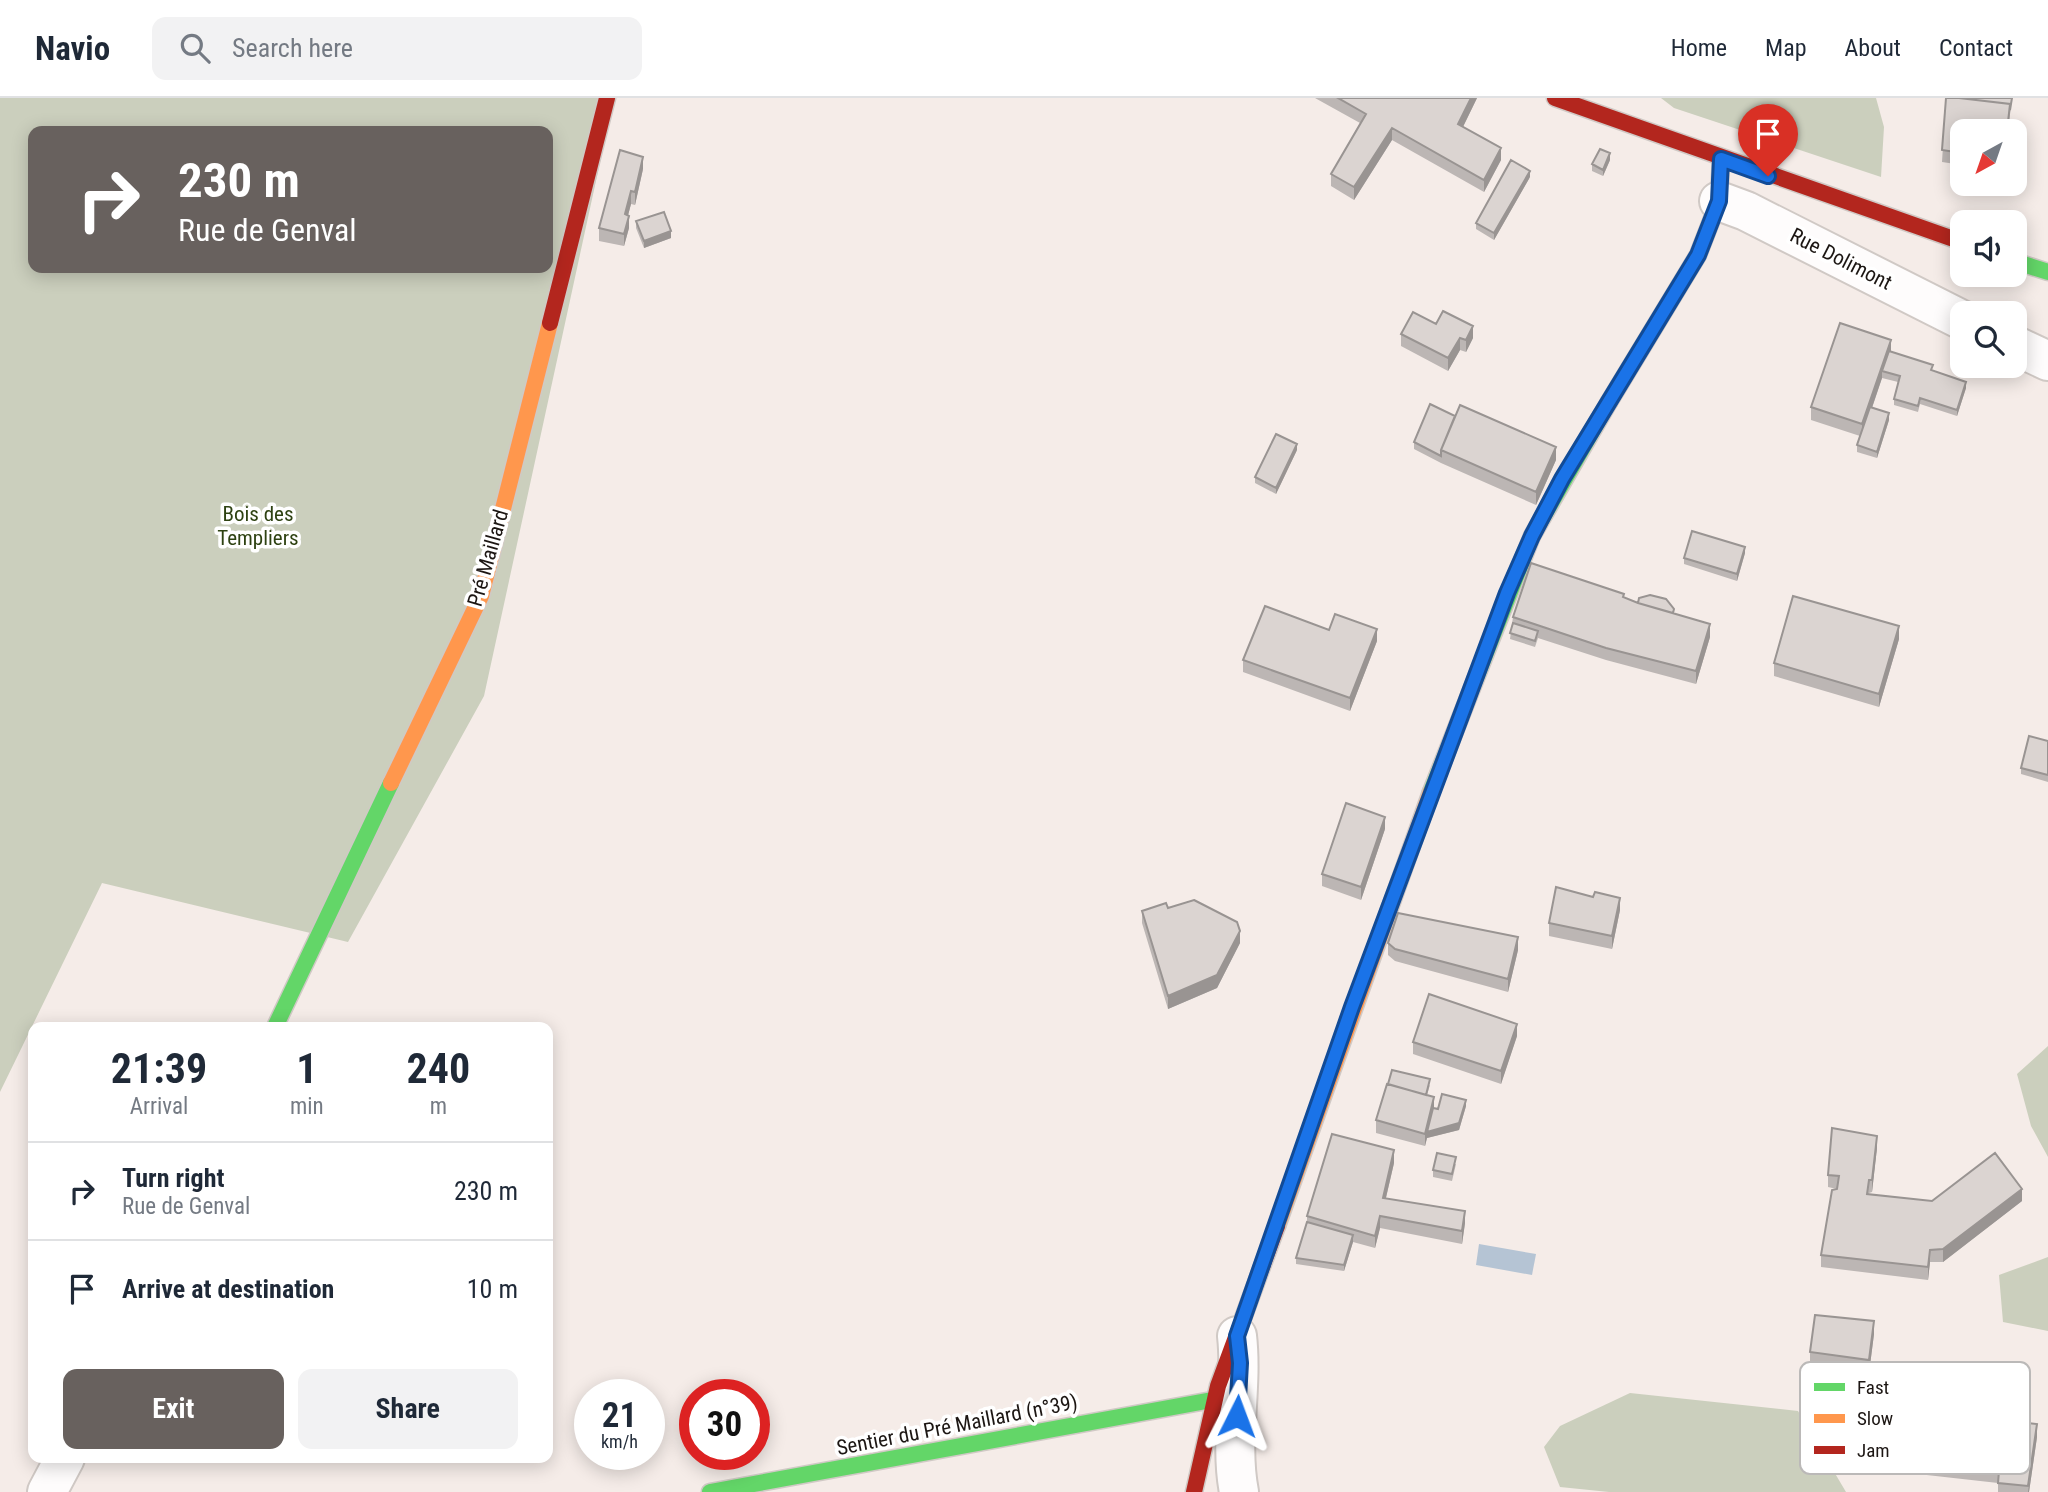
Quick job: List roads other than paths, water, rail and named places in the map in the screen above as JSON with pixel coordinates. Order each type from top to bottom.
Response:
[{"type":"street","name":"Pré Maillard","points":[[277,1022],[481,596],[607,98]]},
{"type":"street","points":[[1555,98],[1950,238]]},
{"type":"street","points":[[1194,1492],[1212,1400],[1237,1336],[1361,981],[1507,593],[1532,536],[1562,479],[1698,255],[1719,201],[1721,159]]},
{"type":"street","name":"Rue Dolimont","points":[[1719,201],[1746,211],[1950,314]]},
{"type":"street","points":[[2027,265],[2048,272]]},
{"type":"street","points":[[2027,351],[2048,361]]},
{"type":"street","points":[[1237,1336],[1240,1363],[1235,1443],[1238,1492]]},
{"type":"street","name":"Sentier du Pré Maillard (n°39)","points":[[710,1492],[1212,1400]]},
{"type":"street","points":[[47,1492],[62,1463]]},
{"type":"water","points":[[1479,1244],[1536,1254],[1532,1275],[1476,1265]]},
{"type":"park label","name":"Bois des Templiers","points":[[258,526]]}]
